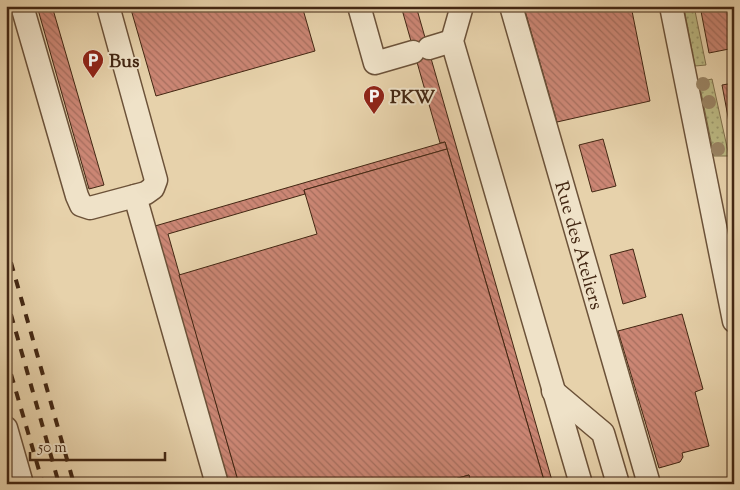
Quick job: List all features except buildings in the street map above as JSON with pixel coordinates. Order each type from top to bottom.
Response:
[{"type":"street","points":[[22,6],[78,201],[81,205],[90,208],[146,193],[155,184],[155,175],[108,6]]},
{"type":"street","points":[[359,6],[375,63],[452,41]]},
{"type":"street","points":[[462,6],[452,41],[580,484]]},
{"type":"street","name":"Rue des Ateliers","points":[[511,6],[649,484]]},
{"type":"street","points":[[670,6],[734,321]]},
{"type":"street","points":[[135,196],[217,484]]},
{"type":"street","points":[[554,391],[603,432],[618,484]]},
{"type":"street","points":[[6,428],[22,484]]},
{"type":"shaded area","points":[[694,6],[706,65],[695,66],[684,8]]},
{"type":"shaded area","points":[[712,79],[729,156],[714,156],[699,82]]},
{"type":"railway","points":[[6,245],[74,484]]},
{"type":"railway","points":[[6,297],[59,484]]},
{"type":"railway","points":[[6,357],[43,484]]},
{"type":"place","name":"Bus","points":[[93,79]]},
{"type":"place","name":"PKW","points":[[374,115]]}]
